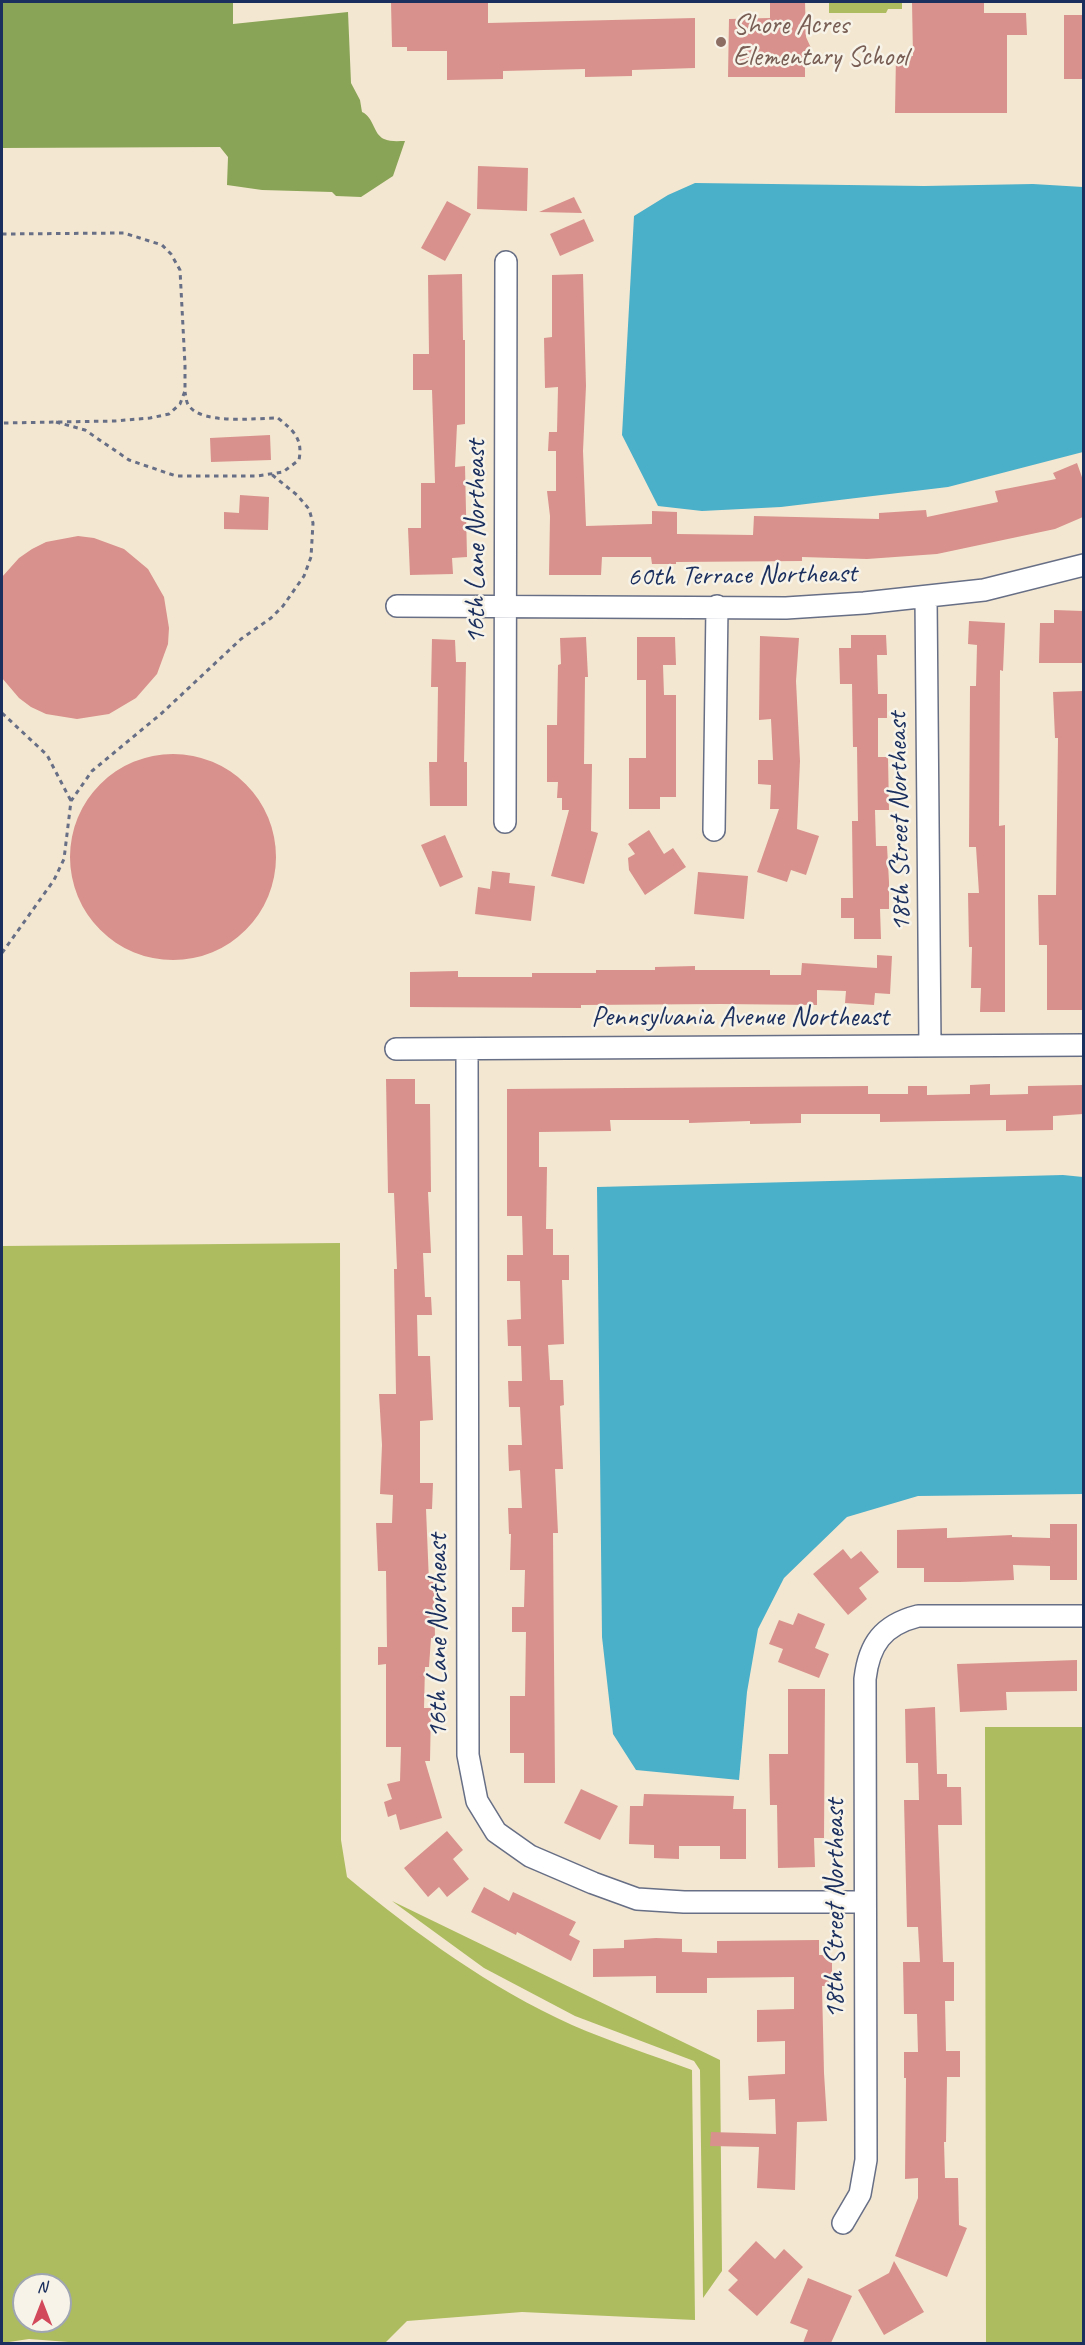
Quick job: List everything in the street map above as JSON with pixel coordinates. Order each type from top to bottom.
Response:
[{"type":"street","name":"16th Lane Northeast","points":[[506,262],[506,822]]},
{"type":"street","name":"60th Terrace Northeast","points":[[397,606],[786,608],[984,590],[1083,565]]},
{"type":"street","name":"18th Street Northeast","points":[[926,597],[930,1046]]},
{"type":"street","points":[[714,830],[717,606]]},
{"type":"street","name":"Pennsylvania Avenue Northeast","points":[[396,1048],[1083,1045]]},
{"type":"street","name":"16th Lane Northeast","points":[[467,1049],[468,1755],[477,1802],[496,1832],[530,1856],[637,1899],[684,1902],[865,1902]]},
{"type":"street","name":"18th Street Northeast","points":[[843,2223],[860,2194],[866,2160],[865,1679],[872,1647],[881,1636],[902,1620],[918,1616],[1083,1616]]},
{"type":"path","points":[[2,234],[124,233],[162,244],[180,270],[187,404],[194,411],[211,418],[278,418],[299,437],[302,448],[299,460],[283,472],[257,477],[176,477],[129,460],[85,430],[54,422]]},
{"type":"path","points":[[2,423],[150,418],[169,414],[180,404],[185,391]]},
{"type":"path","points":[[2,953],[54,880],[64,859],[71,801],[92,771],[162,713],[241,639],[271,618],[283,606],[292,590],[304,576],[311,557],[313,523],[309,509],[297,495],[271,474]]},
{"type":"path","points":[[2,713],[47,754],[71,801]]},
{"type":"green space","points":[[2,2],[233,2],[233,24],[348,12],[351,83],[360,100],[362,112],[369,118],[380,137],[389,141],[405,141],[393,176],[361,197],[336,196],[332,192],[262,190],[227,185],[228,157],[220,147],[2,148]]},
{"type":"green space","points":[[829,2],[902,2],[902,9],[888,9],[886,13],[829,13]]},
{"type":"green space","points":[[340,1243],[341,1840],[347,1877],[427,1939],[512,1994],[572,2025],[692,2070],[695,2320],[522,2312],[407,2321],[385,2343],[95,2344],[29,2339],[2,2343],[2,1246]]},
{"type":"green space","points":[[985,1727],[1083,1727],[1083,2343],[986,2343]]},
{"type":"green space","points":[[392,1901],[720,2060],[722,2271],[703,2298],[700,2070],[694,2061],[575,2016],[484,1968]]},
{"type":"water","points":[[695,183],[924,186],[1033,184],[1083,187],[1083,452],[948,487],[781,507],[702,511],[658,506],[622,435],[634,216],[668,195]]},
{"type":"water","points":[[1063,1175],[1083,1177],[1083,1494],[918,1496],[847,1517],[784,1578],[758,1629],[747,1692],[739,1780],[636,1770],[613,1734],[602,1637],[597,1187]]},
{"type":"building","points":[[391,2],[488,2],[488,23],[695,18],[695,68],[632,70],[632,76],[585,77],[585,69],[503,71],[503,79],[447,80],[447,51],[407,51],[407,47],[392,47]]},
{"type":"building","points":[[770,2],[805,2],[806,37],[811,48],[805,59],[805,77],[728,77],[729,19],[770,18]]},
{"type":"building","points":[[912,2],[984,2],[984,13],[1026,13],[1027,35],[1007,35],[1007,113],[895,113],[896,55],[913,56]]},
{"type":"building","points":[[1064,15],[1083,15],[1083,79],[1064,79]]},
{"type":"building","points":[[478,166],[528,168],[527,211],[477,209]]},
{"type":"building","points":[[574,197],[582,213],[539,212]]},
{"type":"building","points":[[447,201],[471,214],[445,261],[421,248]]},
{"type":"building","points":[[584,219],[594,241],[560,256],[550,234]]},
{"type":"building","points":[[462,274],[465,424],[457,425],[455,467],[465,466],[467,557],[452,558],[453,574],[410,575],[408,528],[421,528],[421,483],[435,483],[432,390],[413,390],[413,354],[429,354],[428,275]]},
{"type":"building","points":[[583,274],[586,386],[583,451],[586,526],[652,524],[652,511],[677,512],[677,534],[753,535],[754,516],[879,519],[879,513],[926,510],[927,517],[998,502],[995,491],[1056,479],[1053,473],[1077,463],[1083,480],[1083,517],[1055,529],[937,554],[867,559],[802,557],[802,561],[676,562],[676,564],[652,564],[651,557],[602,557],[601,575],[549,575],[550,516],[547,491],[556,491],[556,451],[548,451],[549,432],[557,432],[558,387],[545,388],[544,338],[552,337],[552,275]]},
{"type":"building","points":[[270,435],[271,460],[211,462],[210,438]]},
{"type":"building","points":[[240,495],[269,497],[268,530],[224,529],[224,512],[239,513]]},
{"type":"building","points":[[78,536],[94,538],[124,549],[148,569],[164,597],[169,628],[168,644],[157,674],[136,698],[109,714],[77,719],[46,714],[31,707],[19,698],[2,678],[2,577],[19,558],[32,549],[46,542]]},
{"type":"building","points":[[1054,610],[1083,611],[1083,663],[1039,663],[1040,623],[1054,623]]},
{"type":"building","points":[[969,621],[1005,623],[1003,671],[1000,670],[999,826],[1005,825],[1005,1012],[980,1012],[981,988],[971,988],[972,947],[969,947],[968,893],[979,893],[976,847],[969,847],[970,686],[976,686],[977,645],[968,644]]},
{"type":"building","points":[[851,635],[886,635],[887,655],[877,655],[878,694],[887,694],[887,718],[878,718],[878,757],[888,757],[889,810],[875,810],[876,846],[887,846],[889,882],[889,909],[880,909],[881,939],[854,939],[854,918],[841,918],[841,898],[853,898],[852,821],[858,821],[857,747],[853,747],[852,684],[840,684],[839,648],[851,648]]},
{"type":"building","points":[[760,636],[799,638],[796,681],[800,761],[797,829],[819,836],[806,875],[791,870],[787,882],[757,872],[779,809],[770,809],[771,785],[758,784],[758,760],[773,760],[771,719],[759,720]]},
{"type":"building","points":[[586,637],[588,677],[585,677],[584,764],[592,764],[591,831],[598,833],[584,884],[551,876],[569,810],[562,810],[562,798],[557,798],[558,782],[547,782],[547,725],[557,725],[558,665],[561,664],[560,638]]},
{"type":"building","points":[[637,637],[675,637],[676,665],[663,665],[664,695],[676,695],[676,797],[660,797],[660,809],[629,809],[629,758],[646,758],[646,680],[637,680]]},
{"type":"building","points":[[432,639],[455,640],[456,662],[466,662],[464,762],[467,762],[467,806],[430,806],[429,762],[437,762],[438,687],[431,687]]},
{"type":"building","points":[[1083,691],[1083,1010],[1047,1010],[1047,945],[1039,945],[1038,895],[1056,895],[1058,738],[1055,738],[1053,692]]},
{"type":"building","points":[[173,754],[193,756],[212,762],[246,784],[268,818],[274,837],[276,857],[274,877],[268,896],[246,930],[212,952],[193,958],[173,960],[153,958],[134,952],[100,930],[78,896],[72,877],[70,857],[72,837],[78,818],[100,784],[134,762],[153,756]]},
{"type":"building","points":[[649,830],[664,854],[673,848],[686,867],[645,895],[629,870],[628,858],[635,854],[628,844]]},
{"type":"building","points":[[445,835],[463,877],[440,887],[421,845]]},
{"type":"building","points":[[492,871],[510,873],[509,883],[535,886],[531,921],[475,914],[478,887],[490,889]]},
{"type":"building","points":[[698,872],[748,876],[744,919],[694,914]]},
{"type":"building","points":[[877,955],[892,956],[890,994],[875,993],[874,1005],[845,1003],[846,991],[817,990],[817,1005],[581,1005],[581,1008],[410,1007],[410,972],[458,971],[458,977],[532,977],[532,973],[596,973],[596,970],[655,970],[655,967],[695,966],[695,970],[770,970],[770,975],[801,975],[802,963],[877,968]]},
{"type":"building","points":[[386,1079],[415,1079],[415,1104],[430,1104],[431,1192],[428,1192],[431,1253],[423,1253],[425,1297],[431,1297],[432,1315],[417,1315],[418,1356],[430,1356],[433,1420],[420,1421],[420,1483],[433,1483],[432,1509],[426,1509],[429,1582],[434,1581],[435,1638],[431,1638],[429,1667],[425,1667],[424,1708],[431,1708],[430,1761],[425,1761],[442,1818],[400,1830],[396,1814],[388,1817],[384,1802],[392,1799],[387,1784],[400,1781],[401,1747],[386,1747],[386,1664],[378,1665],[378,1647],[387,1647],[386,1571],[378,1571],[376,1523],[392,1523],[393,1495],[380,1494],[382,1445],[379,1394],[396,1394],[394,1269],[397,1269],[394,1193],[388,1193]]},
{"type":"building","points":[[990,1084],[990,1095],[1028,1094],[1028,1086],[1083,1085],[1083,1114],[1053,1116],[1053,1130],[1006,1131],[1006,1120],[880,1122],[880,1114],[801,1114],[801,1123],[750,1124],[750,1121],[689,1123],[689,1120],[610,1120],[611,1131],[539,1132],[539,1167],[547,1167],[546,1229],[553,1229],[553,1255],[569,1255],[569,1280],[562,1280],[564,1344],[548,1345],[550,1380],[563,1380],[564,1405],[560,1406],[563,1469],[555,1469],[558,1533],[553,1533],[555,1783],[524,1783],[524,1753],[510,1753],[510,1696],[525,1696],[526,1632],[512,1632],[512,1607],[524,1607],[525,1570],[510,1570],[511,1534],[509,1534],[508,1508],[522,1508],[520,1470],[509,1471],[508,1445],[522,1445],[520,1407],[509,1407],[508,1381],[522,1381],[521,1346],[508,1346],[507,1320],[521,1319],[520,1281],[507,1281],[507,1255],[523,1255],[522,1216],[507,1216],[507,1089],[868,1086],[868,1094],[908,1094],[908,1086],[927,1086],[927,1095],[970,1094],[970,1085]]},
{"type":"building","points":[[1050,1524],[1077,1524],[1077,1580],[1050,1580],[1050,1566],[1013,1565],[1014,1580],[924,1582],[924,1568],[897,1568],[897,1530],[947,1528],[947,1538],[1012,1535],[1012,1537],[1050,1538]]},
{"type":"building","points":[[843,1549],[851,1559],[861,1551],[879,1572],[859,1588],[867,1599],[848,1615],[813,1574]]},
{"type":"building","points":[[798,1613],[825,1624],[815,1648],[829,1654],[819,1678],[778,1662],[783,1649],[769,1644],[779,1620],[793,1625]]},
{"type":"building","points":[[1077,1660],[1077,1691],[1006,1692],[1007,1710],[960,1712],[957,1664]]},
{"type":"building","points":[[788,1689],[825,1689],[824,1838],[814,1838],[815,1867],[778,1868],[777,1805],[770,1805],[769,1754],[788,1754]]},
{"type":"building","points":[[935,1707],[937,1774],[947,1774],[947,1787],[961,1787],[962,1825],[938,1825],[943,1962],[954,1962],[954,2001],[945,2001],[946,2051],[960,2051],[960,2077],[947,2077],[945,2178],[958,2178],[959,2225],[967,2228],[947,2277],[895,2256],[918,2198],[918,2178],[905,2179],[904,2052],[918,2052],[917,2014],[904,2014],[903,1962],[920,1962],[918,1927],[907,1927],[904,1800],[919,1800],[918,1763],[906,1763],[905,1709]]},
{"type":"building","points":[[581,1789],[618,1806],[600,1840],[564,1823]]},
{"type":"building","points":[[644,1794],[734,1796],[733,1809],[746,1809],[746,1859],[720,1859],[720,1846],[679,1846],[679,1859],[654,1858],[654,1845],[629,1844],[630,1806],[643,1806]]},
{"type":"building","points":[[447,1831],[463,1850],[453,1859],[469,1879],[447,1897],[439,1887],[428,1897],[404,1868]]},
{"type":"building","points":[[484,1887],[509,1901],[513,1892],[576,1922],[569,1935],[580,1941],[571,1961],[517,1932],[516,1935],[471,1912]]},
{"type":"building","points":[[682,1939],[682,1952],[717,1953],[717,1941],[819,1940],[819,1955],[832,1955],[832,1986],[822,1986],[827,2121],[797,2122],[795,2190],[757,2188],[759,2147],[710,2146],[711,2132],[776,2134],[775,2099],[749,2100],[748,2076],[785,2074],[785,2041],[757,2042],[757,2010],[794,2009],[794,1977],[707,1978],[707,1993],[656,1993],[656,1976],[593,1977],[593,1949],[624,1948],[624,1940]]},
{"type":"building","points":[[756,2241],[775,2259],[784,2249],[803,2267],[757,2316],[728,2290],[738,2280],[728,2271]]},
{"type":"building","points":[[894,2261],[924,2312],[884,2335],[858,2290],[889,2273]]},
{"type":"building","points":[[808,2278],[852,2296],[831,2343],[803,2343],[808,2330],[790,2323]]},
{"type":"place","name":"Shore Acres Elementary School","points":[[721,42]]}]
